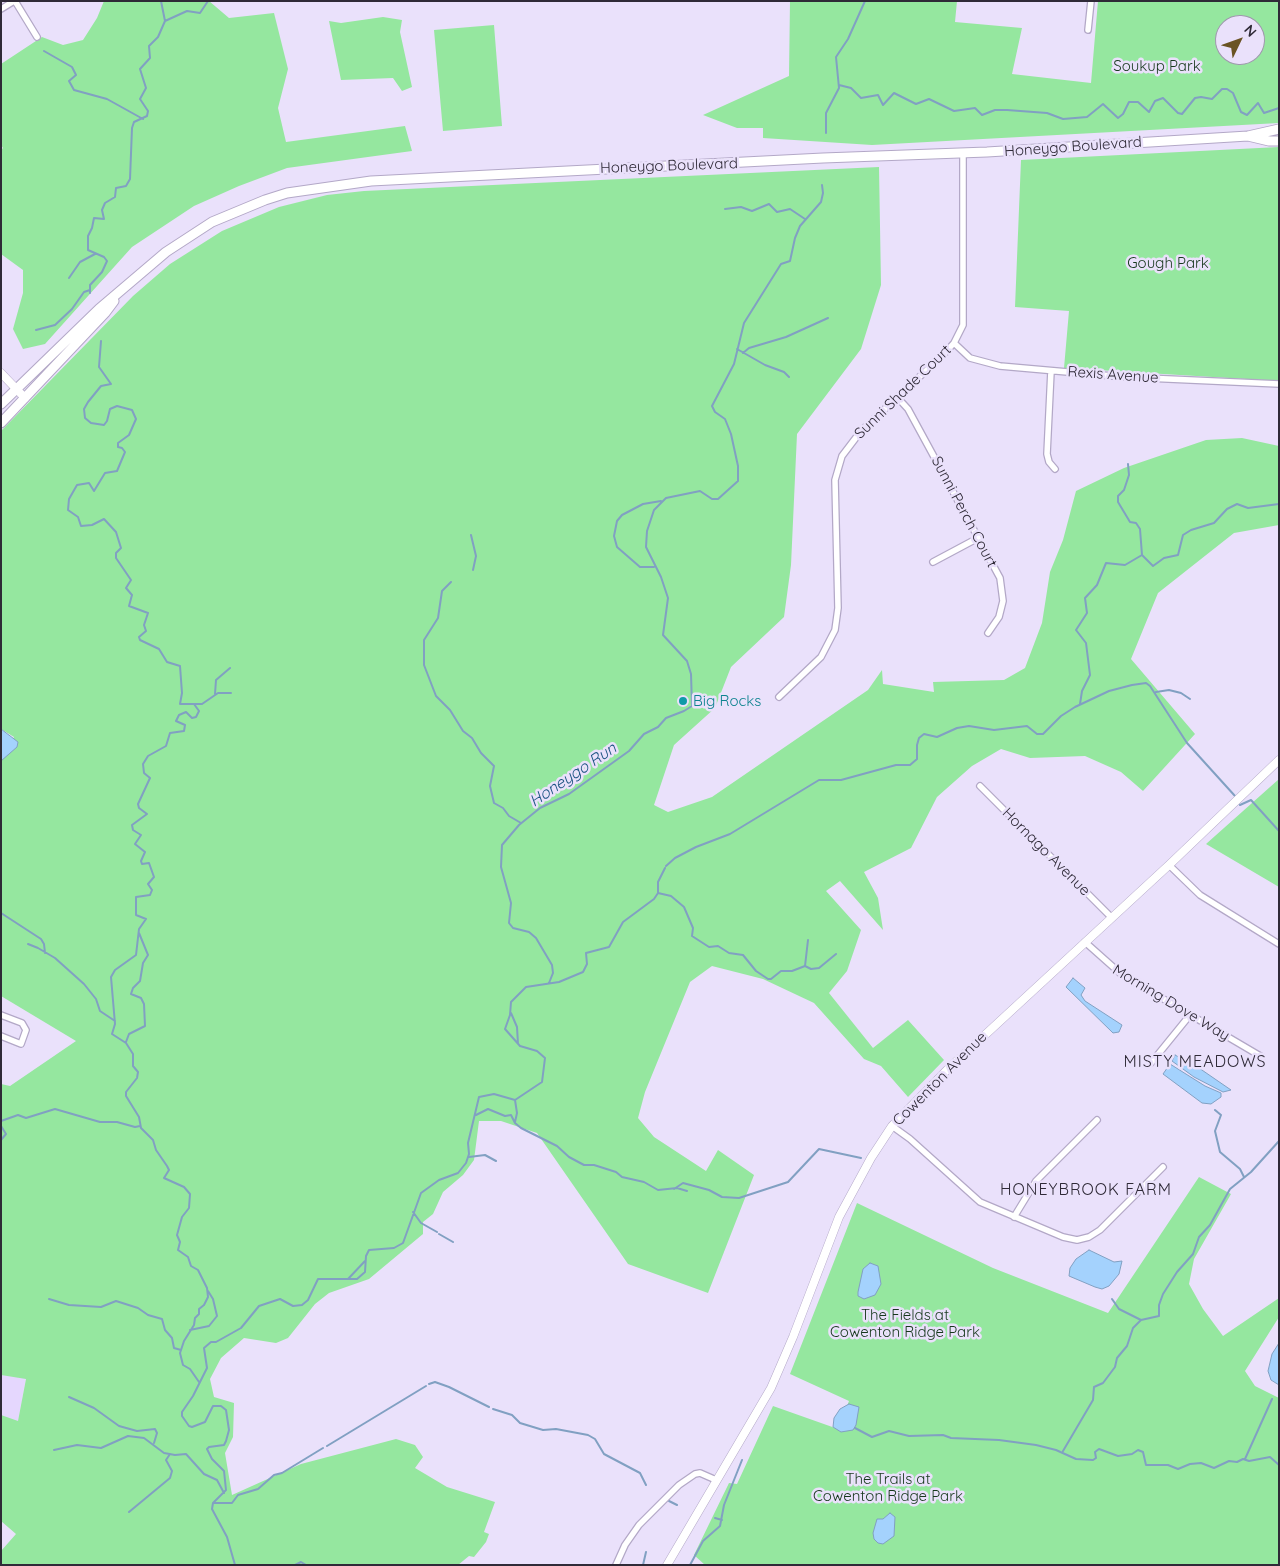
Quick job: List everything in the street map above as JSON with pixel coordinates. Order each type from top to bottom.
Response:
[{"type":"main road","name":"Honeygo Boulevard","points":[[1,404],[99,309],[120,293],[153,262],[212,222],[265,200],[317,187],[437,177],[963,152],[1248,136],[1279,129]]},
{"type":"main road","name":"Honeygo Boulevard","points":[[1248,136],[1268,141],[1279,141]]},
{"type":"main road","name":"Honeygo Boulevard","points":[[1,422],[105,313],[120,293]]},
{"type":"street","points":[[1,9],[15,1],[37,37]]},
{"type":"street","points":[[1088,30],[1091,1]]},
{"type":"street","name":"Sunni Shade Court","points":[[778,697],[815,665],[826,650],[834,630],[838,608],[836,480],[842,456],[861,431],[954,343],[962,325],[963,152]]},
{"type":"street","name":"Rexis Avenue","points":[[954,343],[961,352],[986,364],[1124,377],[1279,384]]},
{"type":"street","points":[[1051,371],[1047,454],[1049,462],[1055,469]]},
{"type":"street","points":[[1,374],[25,398]]},
{"type":"street","name":"Sunni Perch Court","points":[[897,396],[908,409],[1000,578],[1003,601],[999,616],[988,633]]},
{"type":"street","points":[[933,562],[978,538]]},
{"type":"street","name":"Cowenton Avenue","points":[[667,1565],[773,1383],[793,1337],[839,1217],[871,1158],[892,1126],[919,1096],[1170,865],[1279,760]]},
{"type":"street","name":"Hornago Avenue","points":[[980,786],[1112,918]]},
{"type":"street","points":[[1170,865],[1200,895],[1279,944]]},
{"type":"street","name":"Morning Dove Way","points":[[1085,942],[1114,970],[1262,1057]]},
{"type":"street","points":[[1,1015],[22,1023],[26,1033],[21,1044],[1,1036]]},
{"type":"street","points":[[1151,1063],[1190,1015]]},
{"type":"street","points":[[1014,1217],[1036,1181],[1097,1120]]},
{"type":"street","points":[[892,1126],[910,1139],[972,1197],[1063,1237],[1083,1239],[1100,1230],[1163,1167]]},
{"type":"street","points":[[616,1565],[625,1545],[639,1525],[679,1485],[695,1474],[700,1473],[716,1480]]},
{"type":"shaded area","points":[[1,1375],[26,1378],[18,1421],[1,1467]]},
{"type":"green space","points":[[104,1],[209,1],[229,18],[274,13],[288,69],[278,108],[286,142],[405,126],[412,151],[287,168],[194,206],[132,247],[45,344],[23,349],[13,329],[23,293],[23,270],[1,254],[1,150],[3,148],[1,145],[1,64],[42,37],[63,45],[83,40],[97,18]]},
{"type":"green space","name":"Soukup Park","points":[[790,1],[957,1],[955,22],[1022,28],[1012,74],[1091,83],[1098,1],[1279,1],[1279,123],[872,145],[763,138],[763,128],[737,128],[703,115],[789,76]]},
{"type":"green space","points":[[383,17],[402,20],[400,32],[412,87],[402,91],[393,78],[341,80],[329,21],[341,23]]},
{"type":"green space","points":[[494,25],[502,126],[443,131],[434,30]]},
{"type":"green space","name":"Gough Park","points":[[1279,147],[1279,381],[1064,368],[1069,311],[1015,307],[1021,160]]},
{"type":"green space","points":[[879,167],[881,285],[861,349],[797,434],[791,565],[784,617],[731,667],[715,708],[674,745],[654,805],[668,812],[712,797],[868,690],[882,670],[883,684],[934,692],[933,682],[1004,680],[1025,668],[1042,623],[1050,572],[1063,540],[1076,491],[1124,468],[1206,440],[1242,438],[1279,446],[1279,525],[1234,533],[1158,593],[1131,659],[1195,734],[1143,791],[1121,772],[1085,756],[1030,758],[1001,749],[972,766],[937,797],[911,848],[864,872],[878,898],[883,930],[840,881],[826,891],[861,930],[847,971],[829,993],[873,1048],[908,1020],[944,1060],[908,1097],[881,1066],[864,1059],[814,1003],[763,979],[712,966],[690,982],[645,1092],[638,1118],[654,1137],[706,1171],[718,1150],[754,1175],[708,1293],[628,1264],[537,1133],[501,1121],[479,1121],[474,1160],[463,1175],[443,1192],[433,1214],[423,1222],[423,1234],[369,1279],[329,1293],[315,1304],[288,1338],[276,1343],[244,1338],[221,1358],[210,1379],[214,1397],[234,1403],[233,1437],[225,1453],[232,1495],[301,1464],[396,1439],[415,1445],[423,1457],[415,1468],[447,1487],[495,1502],[484,1532],[489,1534],[486,1542],[474,1557],[469,1556],[458,1565],[1,1565],[1,1551],[16,1534],[1,1521],[1,1415],[18,1421],[26,1379],[1,1375],[1,1084],[10,1086],[76,1041],[1,996],[1,761],[14,737],[1,729],[1,431],[133,296],[170,264],[222,231],[279,207],[327,195],[364,191]]},
{"type":"green space","points":[[1279,779],[1279,887],[1206,844]]},
{"type":"green space","points":[[1199,1177],[1231,1194],[1194,1259],[1189,1284],[1203,1309],[1223,1336],[1279,1298],[1279,1317],[1245,1371],[1255,1386],[1279,1398],[1279,1565],[705,1565],[694,1555],[729,1483],[737,1484],[773,1406],[838,1429],[849,1401],[790,1374],[857,1203],[993,1268],[1108,1313]]},
{"type":"water","points":[[1,729],[18,742],[17,747],[1,761]]},
{"type":"water","points":[[1073,978],[1085,988],[1081,995],[1085,1001],[1122,1025],[1119,1032],[1113,1033],[1066,987]]},
{"type":"water","points":[[1175,1055],[1199,1068],[1231,1090],[1223,1092],[1194,1077],[1172,1061]]},
{"type":"water","points":[[1170,1064],[1205,1086],[1221,1093],[1221,1097],[1211,1104],[1202,1103],[1163,1074]]},
{"type":"water","points":[[1089,1250],[1114,1262],[1122,1261],[1119,1274],[1109,1286],[1102,1289],[1069,1276],[1070,1268],[1076,1259]]},
{"type":"water","points":[[870,1263],[878,1266],[881,1284],[875,1295],[864,1299],[858,1296],[858,1292],[863,1269]]},
{"type":"water","points":[[1279,1343],[1279,1385],[1271,1380],[1268,1371],[1272,1354]]},
{"type":"water","points":[[849,1404],[859,1407],[856,1425],[853,1430],[841,1432],[833,1427],[834,1418],[840,1409]]},
{"type":"water","points":[[890,1513],[895,1517],[894,1536],[883,1544],[878,1543],[874,1539],[873,1533],[877,1519],[883,1519]]},
{"type":"waterway","points":[[161,1],[165,21]]},
{"type":"waterway","name":"Honeygo Run","points":[[90,293],[90,285],[102,272],[107,261],[104,257],[88,250],[88,236],[94,218],[104,219],[102,210],[105,203],[115,197],[116,188],[126,186],[130,179],[132,128],[134,122],[147,116],[148,111],[140,99],[146,88],[140,69],[150,58],[149,46],[158,37],[165,21],[187,11],[200,13],[208,1]]},
{"type":"waterway","name":"Honeygo Run","points":[[826,133],[826,113],[839,88],[836,57],[848,39],[865,1]]},
{"type":"waterway","points":[[44,51],[72,67],[76,75],[69,81],[74,90],[107,99],[143,119]]},
{"type":"waterway","points":[[839,85],[851,88],[861,98],[878,95],[883,105],[894,93],[916,104],[929,99],[954,111],[975,108],[982,115],[995,110],[1007,110],[1047,113],[1063,119],[1087,117],[1103,104],[1118,118],[1123,114],[1129,102],[1138,102],[1149,112],[1155,101],[1163,98],[1178,113],[1182,114],[1195,98],[1212,99],[1222,89],[1227,89],[1233,93],[1241,112],[1247,115],[1258,103],[1264,113],[1279,108]]},
{"type":"waterway","name":"Honeygo Run","points":[[549,983],[553,973],[552,965],[536,938],[529,932],[513,928],[509,923],[511,903],[501,867],[502,845],[519,825],[540,808],[569,794],[629,751],[644,734],[658,727],[666,718],[692,706],[691,674],[687,661],[663,635],[668,598],[661,577],[646,547],[647,531],[654,510],[666,498],[700,491],[712,499],[718,499],[738,481],[738,466],[731,434],[725,419],[715,412],[712,406],[734,364],[744,323],[781,264],[790,261],[795,238],[800,226],[821,202],[822,185]]},
{"type":"waterway","points":[[725,209],[741,207],[752,211],[769,204],[777,212],[790,209],[805,219]]},
{"type":"waterway","points":[[69,278],[80,262],[95,254]]},
{"type":"waterway","points":[[36,330],[55,325],[72,309],[84,292],[90,290]]},
{"type":"waterway","points":[[743,353],[749,348],[786,337],[828,318]]},
{"type":"waterway","name":"Honeygo Run","points":[[101,341],[99,367],[111,384],[101,386],[88,402],[84,409],[85,418],[91,423],[104,425],[110,409],[117,406],[132,410],[136,419],[129,435],[118,443],[118,447],[122,448],[125,452],[117,471],[105,473],[94,491],[89,483],[77,485],[69,499],[68,510],[78,517],[81,526],[92,525],[104,519],[116,532],[121,548],[116,553],[116,558],[131,580],[126,588],[132,595],[129,606],[148,613],[144,625],[146,631],[139,637],[140,640],[159,649],[167,662],[180,666],[182,693],[180,704],[202,704],[218,693],[231,693]]},
{"type":"waterway","points":[[737,349],[765,365],[784,372],[789,377]]},
{"type":"waterway","points":[[1128,464],[1129,475],[1124,490],[1118,496],[1118,502],[1130,522],[1136,523],[1140,529],[1142,555],[1153,566],[1164,558],[1178,555],[1183,535],[1191,530],[1214,523],[1227,509],[1237,504],[1248,508],[1279,504]]},
{"type":"waterway","name":"Honeygo Run","points":[[654,567],[640,567],[617,547],[614,536],[617,521],[622,515],[643,504],[661,501]]},
{"type":"waterway","points":[[471,535],[476,556],[473,570]]},
{"type":"waterway","points":[[1080,704],[1082,691],[1090,675],[1086,643],[1076,630],[1087,613],[1085,598],[1097,585],[1106,563],[1125,565],[1142,555]]},
{"type":"waterway","points":[[451,582],[442,591],[438,618],[424,640],[424,665],[436,696],[450,710],[463,731],[472,738],[481,753],[494,766],[490,786],[494,803],[503,808],[509,816],[521,823]]},
{"type":"waterway","points":[[215,694],[216,680],[230,668]]},
{"type":"waterway","points":[[666,866],[675,858],[696,847],[730,834],[819,780],[841,780],[896,765],[910,765],[917,759],[917,745],[919,738],[924,734],[937,737],[957,728],[969,726],[994,730],[1027,726],[1037,734],[1043,734],[1061,716],[1075,707],[1109,691],[1146,683],[1150,686],[1187,743],[1235,796]]},
{"type":"waterway","points":[[1156,692],[1169,690],[1181,693],[1190,699]]},
{"type":"waterway","name":"Honeygo Run","points":[[194,704],[199,711],[196,717],[192,718],[186,712],[179,715],[176,721],[185,725],[184,731],[170,733],[166,746],[148,756],[143,764],[144,773],[150,778],[138,804],[139,808],[147,814],[132,825],[133,830],[141,835],[135,844],[145,852],[141,861],[142,864],[149,863],[154,877],[148,884],[152,890],[150,895],[136,897],[136,915],[146,919],[139,929],[136,955],[115,970],[111,977],[115,1024],[112,1034],[126,1043],[133,1054],[133,1066],[138,1072],[137,1078],[126,1092],[126,1096],[139,1117],[141,1128],[153,1140],[156,1150],[169,1170],[164,1178],[184,1187],[190,1194],[189,1208],[182,1217],[177,1235],[180,1242],[178,1250],[188,1257],[191,1266],[198,1270],[207,1288],[208,1297],[204,1305],[199,1309],[199,1314],[195,1318],[194,1325],[184,1341],[180,1353],[183,1365],[190,1369],[199,1382]]},
{"type":"waterway","points":[[1240,805],[1251,800],[1279,831]]},
{"type":"waterway","name":"Honeygo Run","points":[[235,1565],[227,1537],[212,1509],[213,1503],[226,1490],[224,1471],[212,1459],[207,1449],[224,1445],[226,1441],[229,1430],[226,1410],[221,1406],[213,1406],[205,1422],[192,1427],[189,1426],[182,1416],[182,1412],[193,1396],[207,1368],[204,1348],[211,1342],[216,1342],[241,1328],[259,1306],[280,1299],[293,1306],[302,1305],[308,1300],[318,1279],[357,1279],[365,1272],[366,1256],[369,1250],[394,1248],[403,1243],[421,1193],[439,1180],[458,1173],[466,1163],[469,1154],[468,1143],[479,1097],[494,1094],[515,1100],[542,1082],[545,1058],[537,1051],[520,1046],[505,1029],[510,1015],[511,1002],[526,987],[559,982],[583,972],[587,964],[586,953],[609,947],[623,922],[654,899],[658,893],[658,882],[665,868]]},
{"type":"waterway","points":[[658,893],[671,896],[684,907],[693,928],[692,936],[709,947],[718,946],[729,953],[743,955],[756,971],[768,979],[771,979],[781,971],[792,971],[805,966]]},
{"type":"waterway","points":[[1,913],[41,939],[44,944],[45,953]]},
{"type":"waterway","name":"Honeygo Run","points":[[126,1042],[129,1034],[145,1026],[144,1004],[141,998],[131,994],[133,988],[140,981],[143,963],[148,955],[139,933]]},
{"type":"waterway","points":[[805,966],[808,940]]},
{"type":"waterway","points":[[28,944],[55,958],[84,984],[96,999],[100,1011],[115,1021]]},
{"type":"waterway","points":[[805,966],[811,969],[819,968],[836,954]]},
{"type":"waterway","name":"Honeygo Run","points":[[511,1013],[517,1027],[518,1044]]},
{"type":"waterway","name":"Honeygo Run","points":[[515,1100],[517,1113],[515,1122]]},
{"type":"waterway","points":[[1,1121],[18,1115],[26,1118],[55,1109],[100,1122],[117,1122],[135,1127],[140,1126]]},
{"type":"waterway","name":"Honeygo Run","points":[[476,1115],[488,1109],[505,1116],[511,1115]]},
{"type":"waterway","points":[[1215,1110],[1221,1115],[1215,1131],[1220,1152],[1240,1169],[1244,1177]]},
{"type":"waterway","points":[[511,1115],[515,1123],[521,1128],[557,1146],[569,1157],[584,1165],[594,1165],[616,1172],[622,1177],[644,1182],[658,1190],[677,1188],[687,1191]]},
{"type":"waterway","points":[[1,1126],[6,1134],[1,1140]]},
{"type":"waterway","points":[[1063,1451],[1093,1400],[1094,1387],[1103,1383],[1115,1367],[1117,1358],[1127,1346],[1133,1328],[1141,1320],[1159,1316],[1159,1305],[1163,1294],[1177,1272],[1193,1254],[1199,1237],[1210,1225],[1230,1189],[1251,1172],[1279,1141]]},
{"type":"waterway","points":[[674,1189],[683,1183],[709,1190],[722,1197],[739,1198],[788,1182],[819,1149],[861,1158]]},
{"type":"waterway","points":[[469,1157],[485,1155],[496,1161]]},
{"type":"waterway","points":[[413,1212],[421,1223],[437,1232]]},
{"type":"waterway","points":[[439,1234],[453,1242]]},
{"type":"waterway","name":"Honeygo Run","points":[[348,1279],[365,1261]]},
{"type":"waterway","name":"Honeygo Run","points":[[190,1330],[209,1326],[217,1316],[213,1299],[208,1291]]},
{"type":"waterway","points":[[49,1299],[69,1305],[101,1307],[116,1301],[138,1308],[148,1315],[162,1319],[165,1330],[172,1338],[174,1348],[181,1350]]},
{"type":"waterway","points":[[1112,1299],[1119,1309],[1141,1320]]},
{"type":"waterway","points":[[429,1384],[435,1382],[449,1387],[489,1407]]},
{"type":"waterway","points":[[327,1446],[426,1386]]},
{"type":"waterway","points":[[69,1397],[94,1408],[119,1426],[137,1431],[155,1429],[157,1433],[154,1443]]},
{"type":"waterway","points":[[1245,1459],[1272,1399]]},
{"type":"waterway","points":[[493,1409],[512,1415],[520,1423],[543,1430],[556,1429],[588,1435],[595,1439],[604,1454],[640,1473],[646,1485]]},
{"type":"waterway","points":[[855,1428],[872,1437],[889,1431],[909,1436],[943,1435],[951,1438],[999,1440],[1036,1445],[1056,1450],[1076,1459],[1093,1460],[1096,1458],[1095,1452],[1099,1449],[1118,1456],[1132,1454],[1138,1450],[1143,1452],[1146,1465],[1168,1465],[1178,1469],[1190,1464],[1201,1463],[1214,1468],[1229,1461],[1237,1462],[1243,1459],[1249,1461],[1270,1457],[1279,1465]]},
{"type":"waterway","points":[[54,1450],[77,1445],[101,1448],[128,1436],[144,1438],[164,1453],[186,1454],[204,1474],[217,1480],[224,1493]]},
{"type":"waterway","points":[[213,1503],[232,1503],[238,1495],[258,1489],[274,1475],[282,1473],[323,1448]]},
{"type":"waterway","points":[[129,1512],[170,1478],[172,1471],[166,1460],[170,1454]]},
{"type":"waterway","points":[[690,1565],[703,1541],[720,1526],[724,1505],[742,1460]]},
{"type":"waterway","points":[[669,1501],[677,1505]]},
{"type":"waterway","points":[[715,1518],[722,1520]]},
{"type":"waterway","points":[[643,1565],[646,1552]]},
{"type":"waterway","points":[[295,1565],[301,1562],[306,1565]]},
{"type":"place","name":"Big Rocks","points":[[683,701]]},
{"type":"district","name":"MISTY MEADOWS","points":[[1195,1062]]},
{"type":"district","name":"HONEYBROOK FARM","points":[[1086,1190]]},
{"type":"park label","name":"The Fields at Cowenton Ridge Park","points":[[905,1324]]},
{"type":"park label","name":"The Trails at Cowenton Ridge Park","points":[[888,1488]]}]
